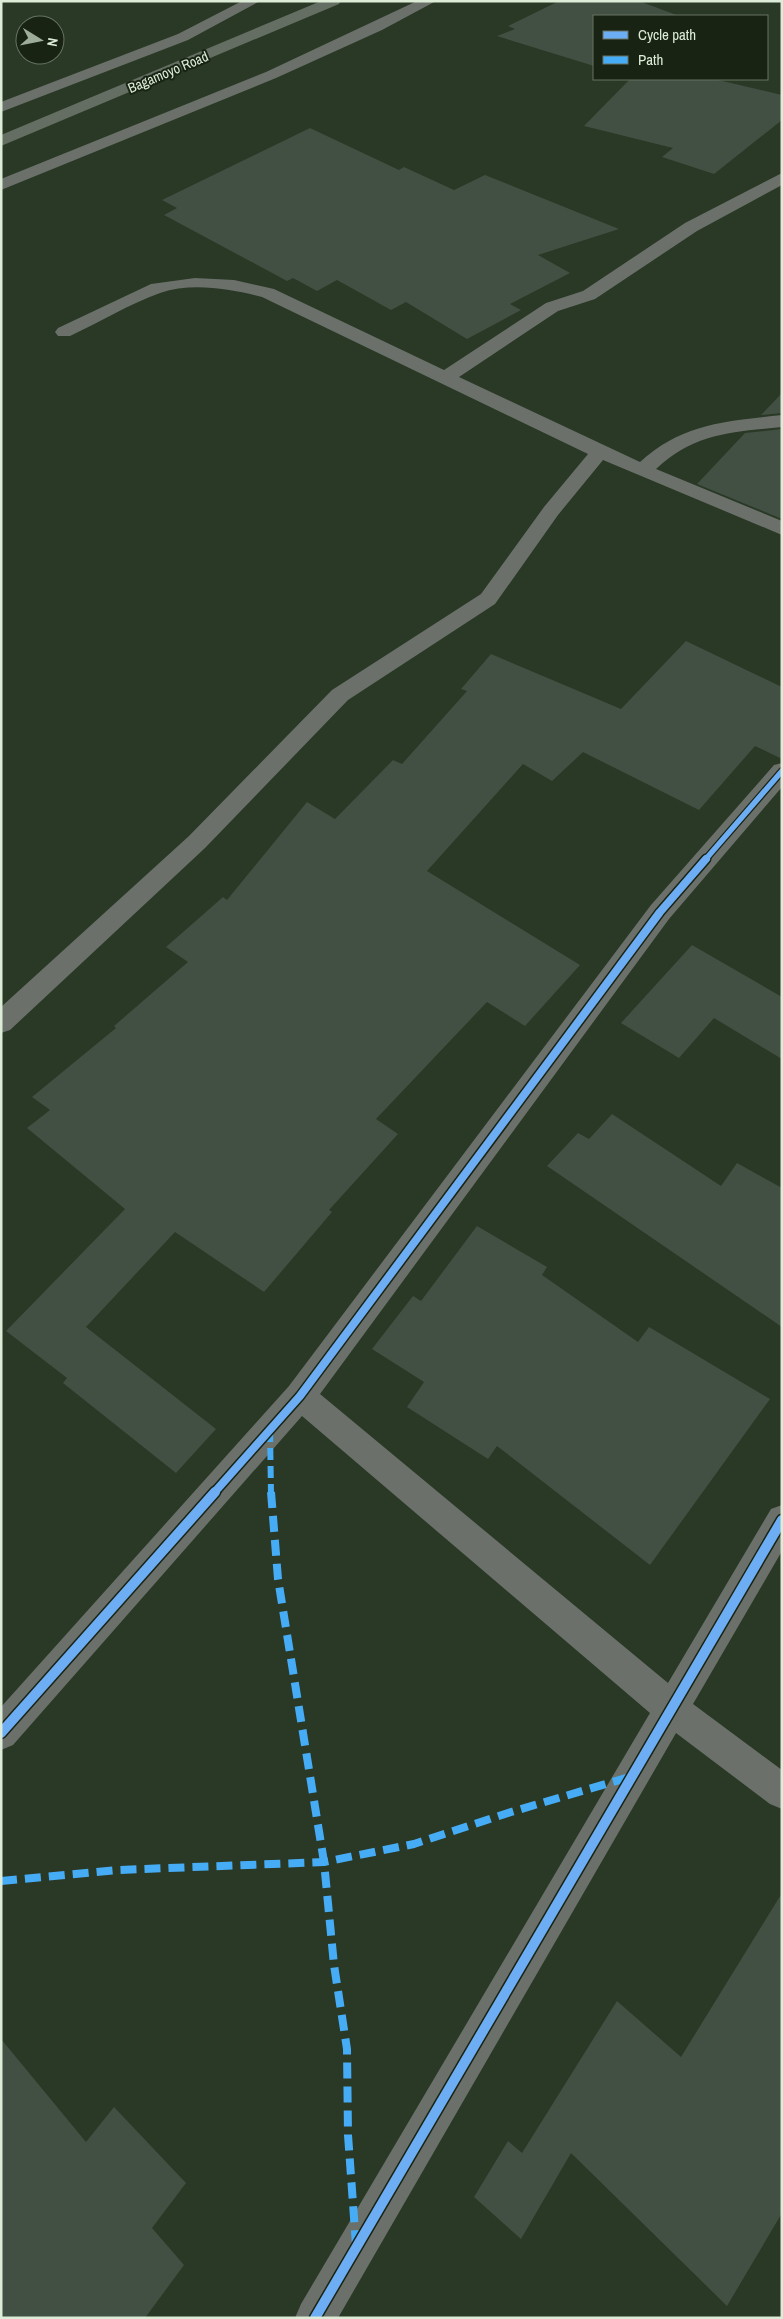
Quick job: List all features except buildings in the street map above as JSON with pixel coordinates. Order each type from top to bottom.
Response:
[{"type":"highway","name":"Bagamoyo Road","points":[[1,141],[334,1]]},
{"type":"street","points":[[1,107],[183,37],[254,1]]},
{"type":"street","points":[[1,185],[155,125],[374,28],[429,1]]},
{"type":"street","points":[[50,89],[85,107]]},
{"type":"street","points":[[445,378],[552,308],[589,295],[691,227],[782,178]]},
{"type":"street","points":[[64,332],[157,288],[196,283],[234,285],[268,293],[600,452],[782,530]]},
{"type":"street","points":[[643,470],[660,452],[697,434],[732,425],[782,421]]},
{"type":"street","points":[[1,1024],[198,842],[340,694],[488,599],[551,511],[600,452]]},
{"type":"street","points":[[1,1733],[300,1396],[660,912],[782,771]]},
{"type":"street","points":[[300,1396],[672,1709],[782,1792]]},
{"type":"street","points":[[315,2318],[782,1520]]},
{"type":"marked path","points":[[270,1430],[271,1505],[278,1579],[324,1862],[334,1965],[347,2049],[348,2135],[356,2245]]},
{"type":"marked path","points":[[1,1881],[118,1870],[324,1862],[414,1844],[511,1812],[633,1776]]},
{"type":"cycle path","points":[[1,1733],[300,1396],[660,912],[782,771]]},
{"type":"cycle path","points":[[315,2318],[782,1520]]}]
